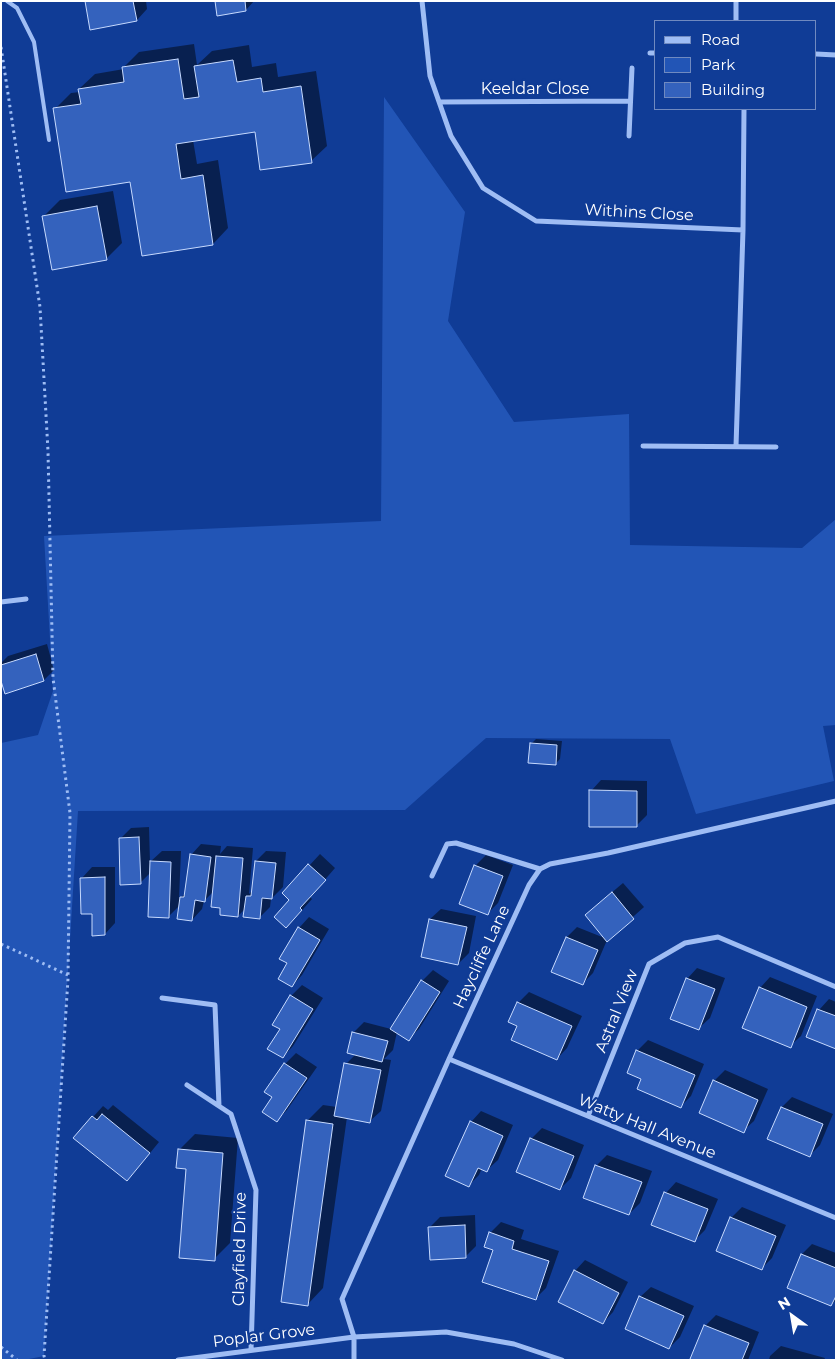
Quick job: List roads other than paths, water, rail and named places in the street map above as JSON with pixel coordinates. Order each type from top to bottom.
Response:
[{"type":"street","name":"Withins Close","points":[[422,1],[430,76],[451,136],[483,188],[536,221],[743,230]]},
{"type":"street","points":[[736,1],[736,20]]},
{"type":"street","points":[[817,54],[836,54]]},
{"type":"street","points":[[629,136],[632,68]]},
{"type":"street","name":"Keeldar Close","points":[[439,102],[630,101]]},
{"type":"street","points":[[736,446],[743,230],[744,110]]},
{"type":"street","points":[[643,446],[776,447]]},
{"type":"street","points":[[1,602],[26,598]]},
{"type":"street","points":[[432,876],[446,844],[456,842],[540,869],[550,864],[608,853],[836,801]]},
{"type":"street","name":"Haycliffe Lane","points":[[354,1360],[354,1337],[342,1299],[529,885],[540,869]]},
{"type":"street","name":"Astral View","points":[[588,1116],[649,964],[684,943],[718,937],[836,986]]},
{"type":"street","points":[[162,998],[215,1005],[219,1106]]},
{"type":"street","name":"Watty Hall Avenue","points":[[449,1059],[836,1218]]},
{"type":"street","name":"Clayfield Drive","points":[[187,1085],[231,1114],[256,1190],[250,1350]]},
{"type":"street","name":"Poplar Grove","points":[[178,1360],[354,1337],[446,1332],[514,1344],[562,1360]]},
{"type":"lane","points":[[8,1],[17,8],[34,42],[49,140]]}]
